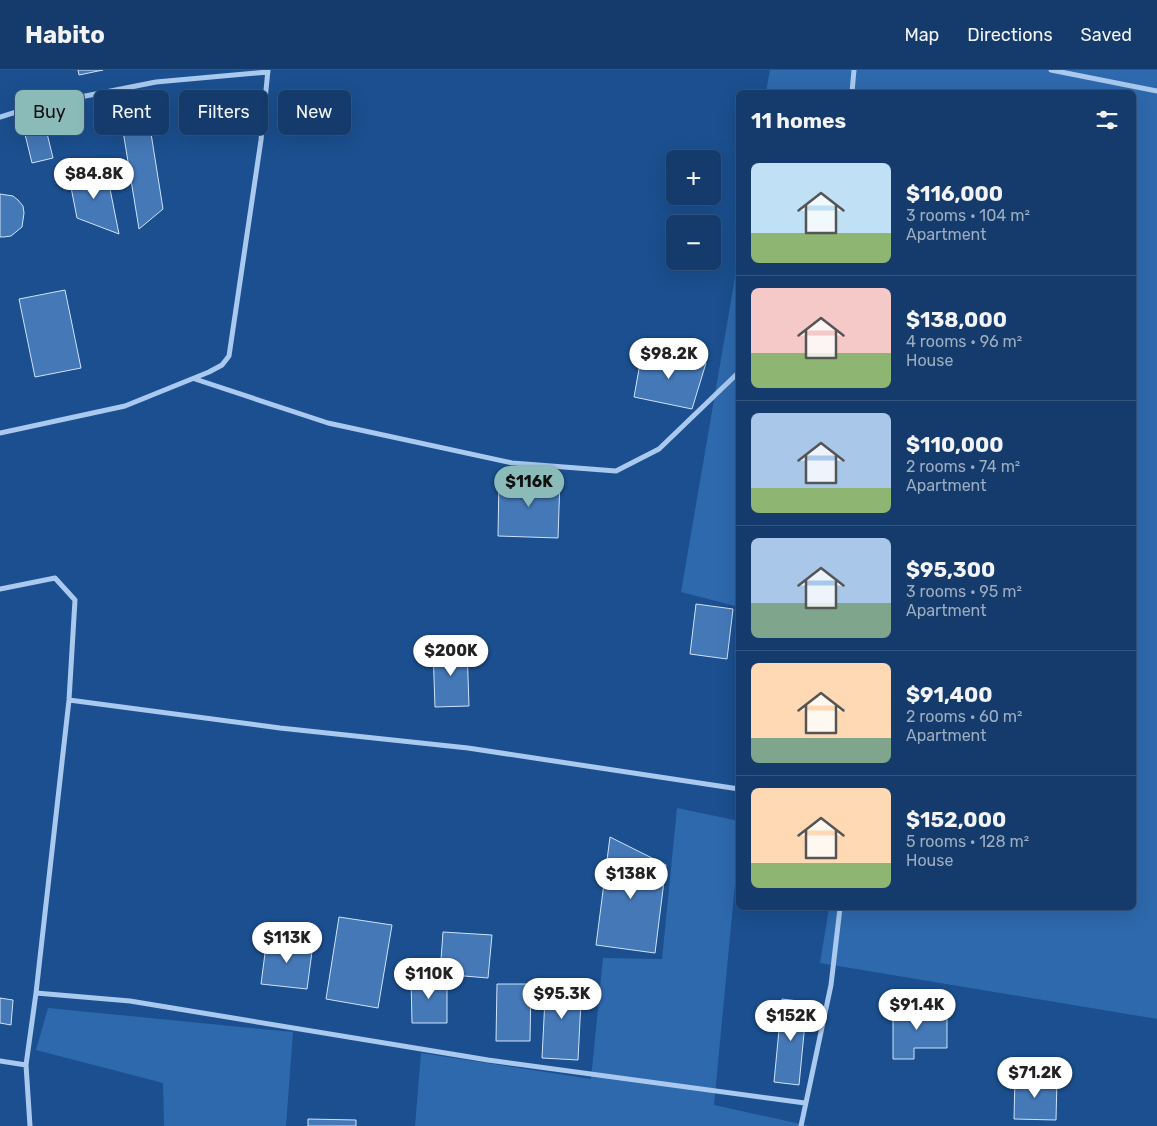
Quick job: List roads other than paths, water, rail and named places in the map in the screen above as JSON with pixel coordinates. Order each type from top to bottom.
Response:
[{"type":"street","points":[[852,90],[854,70]]},
{"type":"street","points":[[1052,70],[1157,92]]},
{"type":"street","points":[[0,117],[35,106],[156,82],[268,71],[261,140],[230,356],[222,365],[195,378],[125,406],[0,433]]},
{"type":"street","points":[[195,378],[328,424],[512,462],[616,471],[660,450],[736,375]]},
{"type":"street","points":[[0,590],[55,578],[75,600],[69,700],[36,993],[26,1065],[30,1126]]},
{"type":"street","points":[[69,700],[280,728],[468,748],[736,789]]},
{"type":"street","points":[[800,1126],[831,985],[840,910]]},
{"type":"street","points":[[36,993],[130,1001],[488,1060],[805,1102]]},
{"type":"street","points":[[0,1061],[26,1065]]}]
